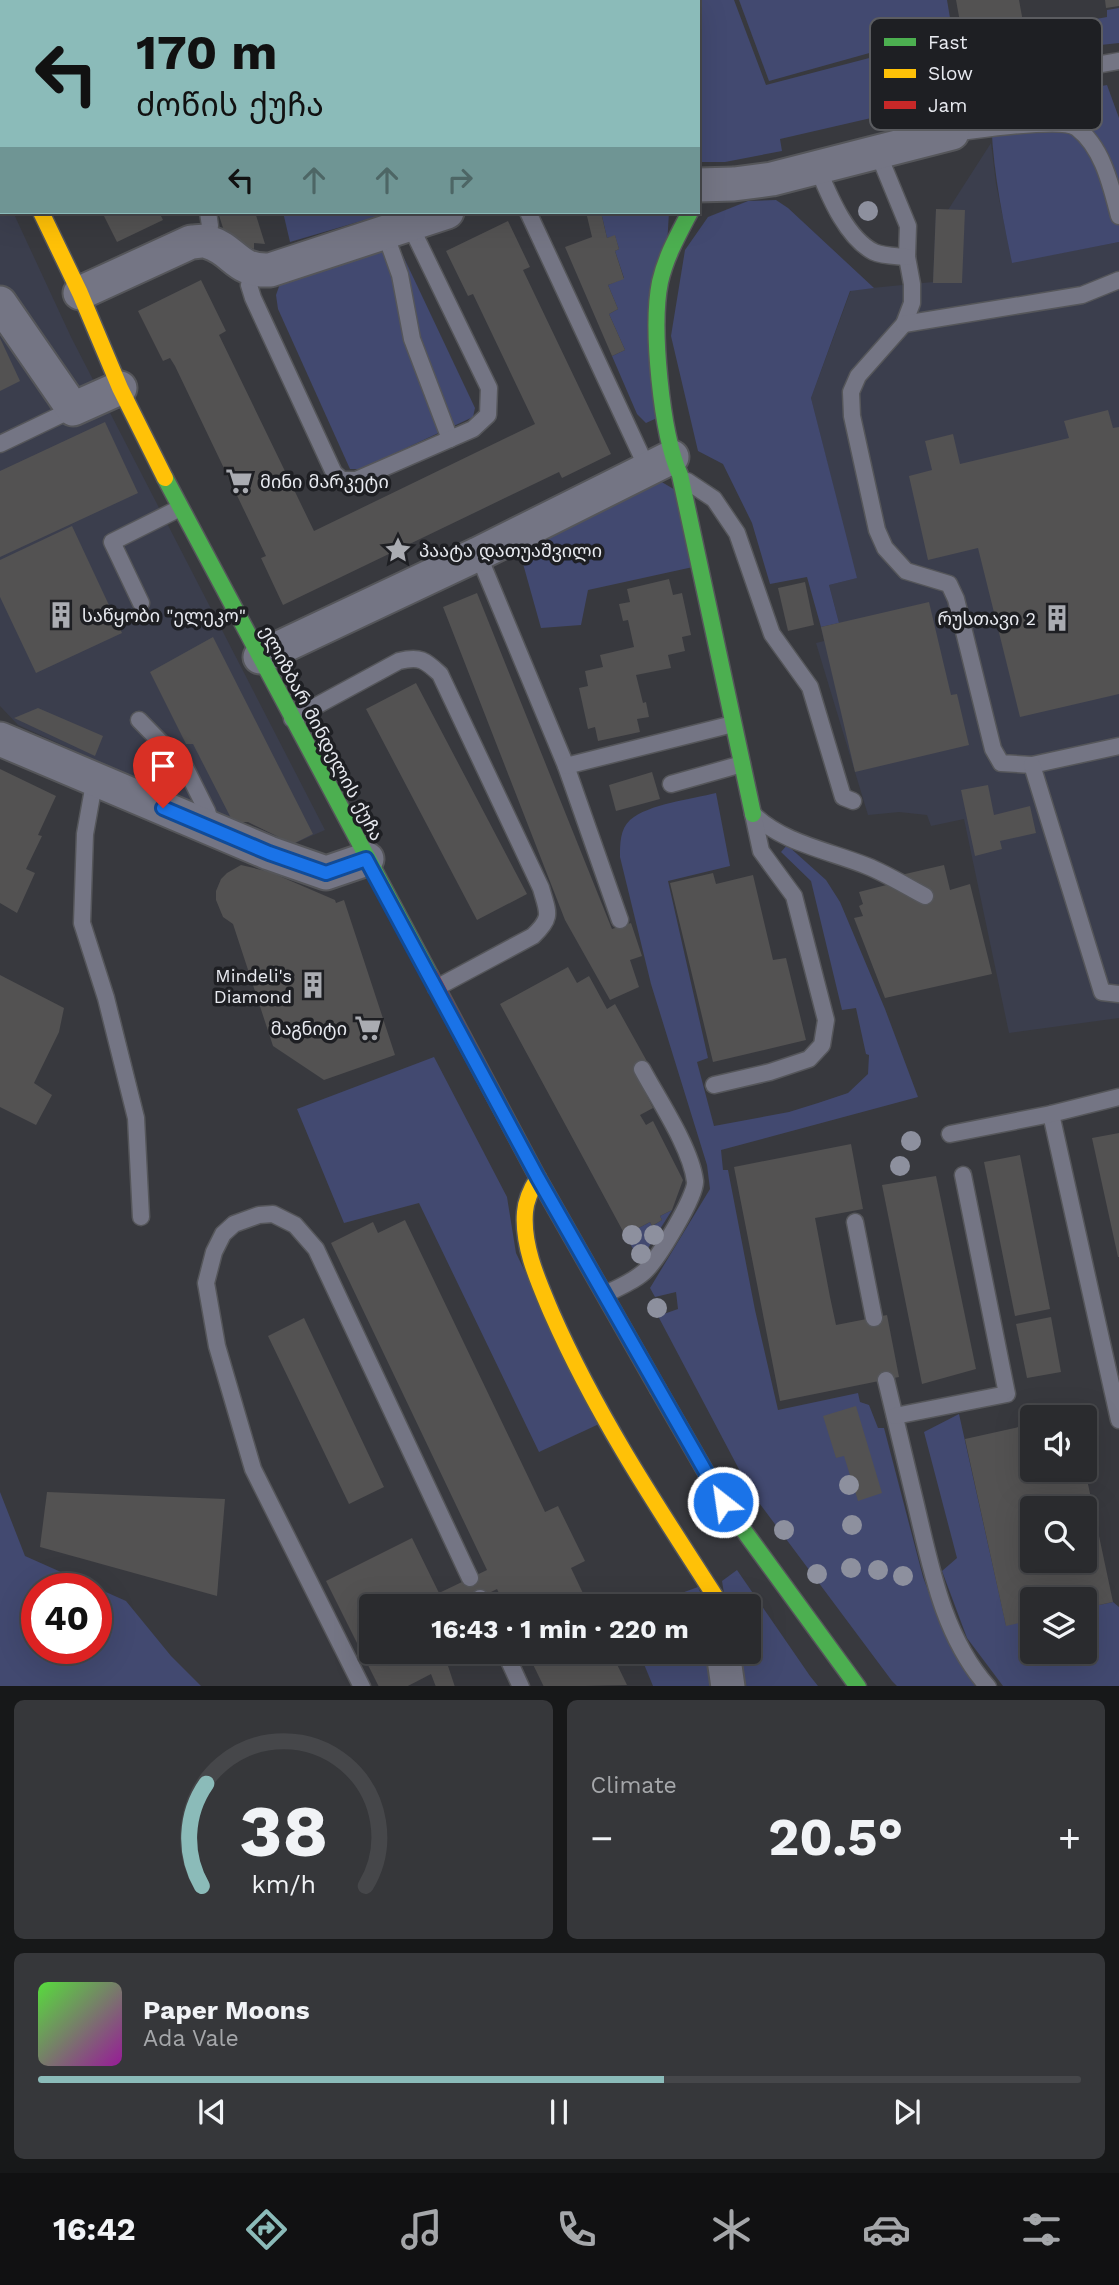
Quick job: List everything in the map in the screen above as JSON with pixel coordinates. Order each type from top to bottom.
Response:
[{"type":"street","points":[[700,195],[818,169],[952,133]]},
{"type":"street","name":"ელიზბარ მინდელის ქუჩა","points":[[42,214],[80,293],[120,388],[180,508],[538,1178],[723,1502],[798,1608],[858,1686]]},
{"type":"street","points":[[80,293],[191,242],[207,226],[225,251],[240,264],[255,271],[270,270],[441,214]]},
{"type":"street","points":[[689,214],[666,260],[659,298],[657,338],[666,468],[734,723],[753,814]]},
{"type":"street","points":[[0,303],[73,409],[120,388]]},
{"type":"street","points":[[260,657],[666,468]]},
{"type":"street","points":[[0,739],[213,830],[326,873],[366,859]]},
{"type":"street","points":[[538,1178],[526,1202],[526,1235],[532,1264],[566,1350],[624,1454],[714,1594]]},
{"type":"street","points":[[725,1664],[729,1686]]},
{"type":"lane","points":[[952,133],[981,130]]},
{"type":"lane","points":[[1079,130],[1093,144],[1109,180],[1119,216]]},
{"type":"lane","points":[[878,153],[908,226],[907,257],[912,303],[904,324],[858,376],[852,392],[852,416],[877,530],[885,548],[906,571],[949,584],[956,599],[993,749],[1001,763],[1032,765],[1119,746]]},
{"type":"lane","points":[[818,169],[848,229],[874,252],[907,257]]},
{"type":"lane","points":[[529,214],[666,468],[713,499],[737,533],[772,634],[810,687],[843,797],[853,801]]},
{"type":"lane","points":[[397,229],[400,275],[412,339],[450,439]]},
{"type":"lane","points":[[255,271],[249,285],[253,298],[334,473],[342,480],[356,480],[473,429],[488,415],[489,388],[397,229]]},
{"type":"lane","points":[[904,324],[1082,295],[1119,281]]},
{"type":"lane","points":[[0,444],[73,409]]},
{"type":"lane","points":[[141,603],[112,542],[180,508]]},
{"type":"lane","points":[[478,554],[566,766],[620,920]]},
{"type":"lane","points":[[292,719],[399,660],[413,657],[426,662],[439,674],[541,888],[548,913],[546,924],[533,936],[436,988]]},
{"type":"lane","points":[[139,720],[185,767],[207,811],[213,830]]},
{"type":"lane","points":[[566,766],[734,723]]},
{"type":"lane","points":[[671,784],[742,764]]},
{"type":"lane","points":[[1032,765],[1102,992],[1119,994]]},
{"type":"lane","points":[[95,778],[85,834],[82,923],[106,998],[136,1118],[141,1217]]},
{"type":"lane","points":[[753,814],[764,825],[867,866],[925,896]]},
{"type":"lane","points":[[714,1085],[810,1059],[822,1045],[826,1020],[794,896],[761,851],[753,814]]},
{"type":"lane","points":[[606,1294],[647,1270],[682,1216],[696,1182],[682,1145],[642,1069]]},
{"type":"lane","points":[[950,1134],[1119,1097]]},
{"type":"lane","points":[[1051,1114],[1119,1420]]},
{"type":"lane","points":[[895,1416],[1007,1394],[963,1175]]},
{"type":"lane","points":[[362,1686],[253,1469],[217,1346],[206,1283],[214,1252],[223,1234],[234,1224],[259,1215],[273,1214],[295,1226],[316,1249],[470,1578]]},
{"type":"lane","points":[[855,1222],[874,1318]]},
{"type":"lane","points":[[886,1380],[933,1579],[953,1633],[977,1674],[988,1686]]},
{"type":"lane","points":[[511,1664],[521,1686]]},
{"type":"shaded area","points":[[700,0],[734,0],[766,85],[870,58],[870,118],[780,139],[782,151],[725,162],[700,162]]},
{"type":"shaded area","points":[[739,0],[947,0],[950,18],[870,18],[870,53],[769,81]]},
{"type":"shaded area","points":[[1119,8],[1119,43],[1102,45],[1102,18],[1107,17],[1107,10]]},
{"type":"shaded area","points":[[1107,85],[1119,118],[1119,242],[1012,263],[991,130],[1102,130],[1102,86]]},
{"type":"shaded area","points":[[991,143],[996,184],[1012,262],[1119,242],[1119,1018],[1009,1033],[964,819],[931,826],[927,815],[899,812],[868,815],[816,643],[824,641],[821,627],[839,623],[829,585],[856,578],[811,398],[851,290],[933,282],[936,209],[948,210]]},
{"type":"shaded area","points":[[776,200],[874,288],[850,291],[811,398],[857,578],[829,585],[839,623],[821,627],[807,577],[770,584],[752,523],[723,464],[698,451],[671,336],[685,250],[708,217],[748,201]]},
{"type":"shaded area","points":[[0,214],[14,214],[71,337],[325,830],[293,844],[248,822],[233,822],[18,725],[0,706]]},
{"type":"shaded area","points":[[283,214],[385,214],[290,242]]},
{"type":"shaded area","points":[[601,214],[669,214],[657,418],[646,423],[637,414],[612,356],[625,350],[609,314],[618,309],[608,285],[624,278],[615,251],[619,249],[615,236],[607,238]]},
{"type":"shaded area","points":[[396,241],[475,408],[473,417],[361,469],[350,469],[278,309],[276,295],[282,278]]},
{"type":"shaded area","points":[[660,481],[677,491],[693,567],[588,590],[581,625],[541,628],[520,553]]},
{"type":"shaded area","points":[[716,793],[730,866],[668,881],[708,1058],[697,1062],[714,1126],[789,1112],[848,1093],[868,1074],[869,1055],[866,1054],[856,1008],[842,1010],[811,881],[781,852],[787,845],[826,880],[840,902],[918,1097],[721,1150],[723,1170],[728,1170],[755,1310],[778,1410],[858,1393],[860,1402],[869,1405],[878,1428],[884,1428],[923,1577],[944,1633],[975,1686],[897,1686],[892,1681],[751,1492],[658,1316],[678,1309],[676,1292],[655,1297],[650,1288],[710,1189],[707,1165],[651,984],[620,857],[622,832],[638,814],[659,806]]},
{"type":"shaded area","points":[[434,1057],[507,1197],[516,1253],[599,1424],[539,1452],[419,1203],[344,1223],[297,1109]]},
{"type":"shaded area","points":[[672,1210],[640,1261],[625,1235],[650,1222],[652,1226],[662,1220],[660,1216]]},
{"type":"shaded area","points":[[959,1414],[1006,1625],[1020,1622],[1020,1664],[1097,1664],[1097,1605],[1113,1602],[1119,1607],[1119,1686],[1003,1686],[967,1638],[942,1571],[957,1558],[924,1432]]},
{"type":"shaded area","points":[[0,1492],[25,1556],[63,1573],[21,1573],[21,1664],[112,1664],[112,1595],[126,1601],[171,1656],[201,1686],[0,1686]]},
{"type":"shaded area","points":[[737,1570],[754,1594],[724,1594],[722,1581]]},
{"type":"shaded area","points":[[698,1587],[701,1594],[679,1594]]},
{"type":"shaded area","points":[[761,1605],[818,1686],[737,1686],[734,1664],[761,1664]]},
{"type":"shaded area","points":[[644,1664],[715,1664],[719,1686],[653,1686]]},
{"type":"building","points":[[956,0],[1019,0],[1022,18],[959,18]]},
{"type":"building","points":[[1105,0],[1119,0],[1119,6],[1106,8]]},
{"type":"building","points":[[936,209],[965,210],[962,283],[933,283]]},
{"type":"building","points":[[103,214],[160,214],[163,220],[117,242]]},
{"type":"building","points":[[219,214],[256,214],[265,244],[254,243],[254,249],[230,240]]},
{"type":"building","points":[[586,214],[601,214],[607,238],[615,235],[619,249],[615,251],[624,279],[608,285],[618,309],[609,314],[625,350],[612,356],[565,247],[592,237]]},
{"type":"building","points":[[508,221],[530,267],[523,270],[611,454],[562,478],[559,472],[283,605],[261,558],[266,556],[175,366],[170,358],[163,361],[138,311],[201,280],[226,331],[219,335],[314,531],[535,424],[473,294],[468,296],[446,251]]},
{"type":"building","points":[[0,338],[20,381],[0,391]]},
{"type":"building","name":"რუსთავი 2","points":[[1108,410],[1113,428],[1119,427],[1119,694],[1020,717],[978,548],[928,560],[909,476],[932,470],[925,441],[953,434],[960,464],[1069,438],[1064,421]]},
{"type":"building","points":[[105,422],[138,493],[0,557],[0,471]]},
{"type":"building","name":"საწყობი \"ელეკო\"","points":[[72,526],[122,633],[36,673],[0,597],[0,560]]},
{"type":"building","points":[[669,579],[673,595],[682,593],[691,635],[682,637],[685,651],[668,655],[671,668],[636,675],[649,717],[637,719],[640,732],[598,741],[595,727],[588,729],[579,688],[588,686],[585,671],[603,667],[600,655],[634,647],[628,620],[623,621],[619,604],[630,602],[627,589]]},
{"type":"building","points":[[805,582],[814,625],[788,631],[778,588]]},
{"type":"building","points":[[477,593],[612,929],[631,923],[642,956],[630,960],[639,987],[610,1000],[565,920],[443,607]]},
{"type":"building","points":[[929,602],[951,695],[957,694],[969,745],[855,772],[821,627]]},
{"type":"building","points":[[213,637],[313,834],[293,844],[248,822],[233,822],[193,744],[186,744],[150,672]]},
{"type":"building","points":[[416,683],[527,894],[477,920],[366,709]]},
{"type":"building","points":[[38,708],[103,736],[95,756],[14,718]]},
{"type":"building","points":[[0,769],[56,796],[38,835],[42,836],[26,869],[35,873],[17,913],[0,903]]},
{"type":"building","points":[[652,772],[660,799],[616,811],[609,785]]},
{"type":"building","points":[[988,785],[994,815],[1030,806],[1036,833],[1000,841],[1002,849],[975,856],[961,790]]},
{"type":"building","name":"Mindeli's Diamond","points":[[241,865],[270,872],[335,900],[336,903],[344,900],[395,1055],[324,1080],[273,1046],[233,924],[223,917],[216,900],[221,879]]},
{"type":"building","points":[[944,865],[950,890],[970,884],[992,974],[885,998],[854,918],[863,916],[859,906],[863,904],[859,892],[902,881],[901,875]]},
{"type":"building","points":[[713,873],[716,884],[753,875],[773,960],[786,958],[806,1040],[713,1062],[670,883]]},
{"type":"building","points":[[568,967],[577,983],[589,976],[607,1009],[615,1004],[649,1065],[635,1073],[653,1108],[640,1115],[646,1125],[653,1121],[683,1180],[672,1210],[660,1216],[662,1220],[652,1226],[650,1222],[625,1235],[500,1004]]},
{"type":"building","points":[[0,975],[64,1008],[59,1032],[34,1083],[52,1095],[36,1125],[0,1107]]},
{"type":"building","points":[[1119,1133],[1119,1257],[1118,1257],[1092,1138]]},
{"type":"building","points":[[851,1144],[863,1209],[815,1218],[830,1297],[836,1325],[887,1315],[899,1377],[780,1401],[734,1167]]},
{"type":"building","points":[[1020,1155],[1050,1309],[1015,1316],[984,1162]]},
{"type":"building","points":[[936,1176],[976,1369],[922,1384],[882,1185]]},
{"type":"building","points":[[405,1220],[545,1512],[558,1506],[585,1561],[571,1568],[583,1594],[499,1594],[497,1589],[487,1594],[359,1594],[359,1647],[326,1581],[412,1538],[439,1593],[487,1570],[331,1243],[373,1222],[378,1233]]},
{"type":"building","points":[[1051,1317],[1061,1372],[1027,1378],[1016,1324]]},
{"type":"building","points":[[304,1318],[384,1487],[349,1504],[268,1336]]},
{"type":"building","points":[[856,1406],[882,1493],[858,1501],[844,1456],[836,1458],[823,1416]]},
{"type":"building","points":[[1020,1427],[1020,1482],[1088,1482],[1091,1496],[1020,1496],[1020,1573],[1097,1573],[1097,1527],[1113,1602],[1097,1605],[1097,1587],[1020,1587],[1020,1623],[1006,1626],[965,1439]]},
{"type":"building","points":[[47,1492],[225,1499],[217,1596],[40,1547]]},
{"type":"building","points":[[368,1664],[452,1664],[448,1666],[455,1686],[436,1686],[431,1674],[408,1686],[378,1686]]},
{"type":"building","points":[[533,1664],[617,1664],[627,1685],[544,1686]]},
{"type":"traffic: fast","points":[[689,214],[669,254],[660,282],[657,301],[657,352],[668,433],[680,475],[753,814]]},
{"type":"traffic: fast","points":[[165,478],[430,975]]},
{"type":"traffic: fast","points":[[658,1389],[723,1502],[857,1686]]},
{"type":"traffic: slow","points":[[42,214],[80,293],[120,388],[165,478]]},
{"type":"traffic: slow","points":[[538,1178],[526,1203],[526,1238],[533,1265],[552,1314],[607,1423],[714,1594]]},
{"type":"traffic: jam","points":[[430,975],[538,1178],[658,1389]]},
{"type":"place","name":"მინი მარკეტი","points":[[239,481]]},
{"type":"place","name":"პაატა დათუაშვილი","points":[[398,550]]},
{"type":"place","name":"საწყობი \"ელეკო\"","points":[[61,615]]},
{"type":"place","name":"რუსთავი 2","points":[[1057,618]]},
{"type":"place","name":"Mindeli's Diamond","points":[[313,985]]},
{"type":"place","name":"მაგნიტი","points":[[368,1028]]},
{"type":"route","points":[[163,808],[269,853],[326,873],[366,859],[538,1178],[723,1502]]}]
